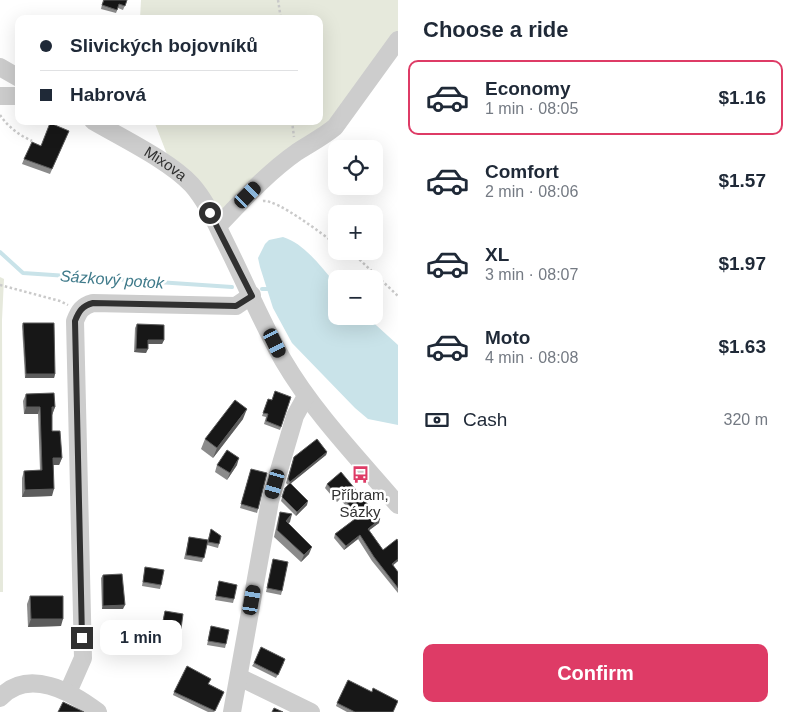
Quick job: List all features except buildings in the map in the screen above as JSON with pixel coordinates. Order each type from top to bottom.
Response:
[{"type":"street","points":[[218,226],[258,185],[296,152],[324,136],[335,127],[398,40]]},
{"type":"street","points":[[0,67],[15,76]]},
{"type":"street","points":[[0,96],[15,96]]},
{"type":"street","name":"Mixova","points":[[99,125],[179,174],[192,185],[218,226],[282,358],[306,396],[398,505]]},
{"type":"street","points":[[68,692],[83,658],[75,321],[79,311],[84,306],[93,303],[236,306],[252,296]]},
{"type":"street","points":[[232,712],[270,501],[295,416],[306,396]]},
{"type":"street","points":[[239,677],[311,712]]},
{"type":"street","points":[[0,698],[4,693],[15,687],[34,683],[48,685],[68,692],[83,700],[98,712]]},
{"type":"path","points":[[278,0],[280,15]]},
{"type":"path","points":[[0,115],[6,124],[22,137],[32,141]]},
{"type":"path","points":[[262,201],[269,200],[328,239]]},
{"type":"path","points":[[360,260],[398,296]]},
{"type":"path","points":[[0,285],[60,301],[79,311]]},
{"type":"shaded area","points":[[141,0],[398,0],[398,36],[333,128],[217,220],[168,157],[156,125],[323,125],[323,15],[140,15]]},
{"type":"shaded area","points":[[0,277],[4,279],[2,320],[3,592],[0,592]]},
{"type":"water","points":[[283,237],[291,240],[305,250],[328,275],[328,325],[376,325],[398,345],[398,425],[368,419],[292,343],[273,308],[260,267],[258,258],[269,240]]},
{"type":"waterway","name":"Sázkový potok","points":[[0,252],[23,273],[232,287]]},
{"type":"waterway","name":"Sázkový potok","points":[[262,289],[271,289]]},
{"type":"place","name":"Příbram, Sázky","points":[[360,474]]},
{"type":"route","points":[[82,638],[75,321],[79,311],[84,306],[93,303],[236,306],[252,296],[210,213]]}]
